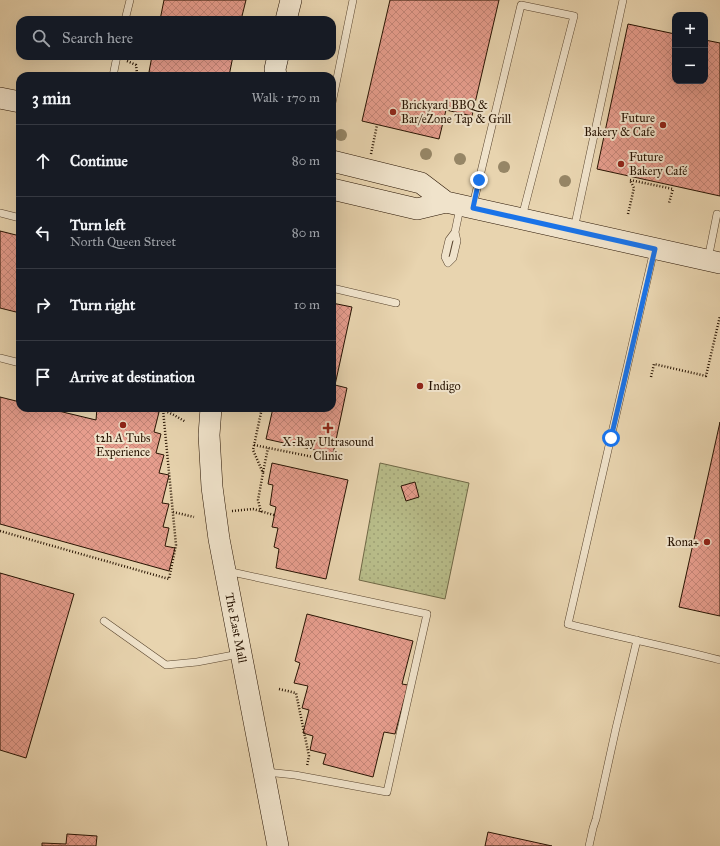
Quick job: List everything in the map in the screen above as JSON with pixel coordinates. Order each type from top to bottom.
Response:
[{"type":"main road","points":[[287,16],[291,0]]},
{"type":"main road","points":[[0,98],[16,101]]},
{"type":"main road","points":[[336,162],[421,183],[460,205],[714,262]]},
{"type":"main road","points":[[336,191],[417,209],[460,205]]},
{"type":"main road","name":"The East Mall","points":[[210,412],[209,436],[212,487],[219,539],[278,846]]},
{"type":"lane","points":[[127,16],[130,0]]},
{"type":"lane","points":[[336,83],[353,0]]},
{"type":"lane","points":[[574,231],[623,0]]},
{"type":"lane","points":[[455,232],[460,205],[521,5],[574,16],[522,219]]},
{"type":"lane","points":[[114,72],[116,60]]},
{"type":"lane","points":[[0,213],[16,217]]},
{"type":"lane","points":[[714,262],[717,214]]},
{"type":"lane","points":[[655,249],[568,624],[720,660]]},
{"type":"lane","points":[[336,289],[396,303]]},
{"type":"lane","points":[[0,358],[16,362]]},
{"type":"lane","points":[[225,570],[427,614],[387,792],[304,776],[264,772]]},
{"type":"lane","points":[[104,621],[166,665],[197,662],[241,654]]},
{"type":"lane","points":[[589,846],[637,640]]},
{"type":"path","points":[[125,60],[136,65],[138,72]]},
{"type":"path","points":[[372,149],[377,125]]},
{"type":"path","points":[[628,214],[634,188],[630,180],[673,189],[669,203]]},
{"type":"path","points":[[651,377],[654,364],[706,376],[720,316]]},
{"type":"path","points":[[0,531],[169,579],[176,545],[163,412]]},
{"type":"path","points":[[167,412],[186,422]]},
{"type":"path","points":[[261,412],[253,450],[263,473]]},
{"type":"path","points":[[254,445],[333,461]]},
{"type":"path","points":[[261,512],[258,500],[268,448]]},
{"type":"path","points":[[215,512],[252,509],[274,515]]},
{"type":"path","points":[[173,512],[194,517]]},
{"type":"path","points":[[279,689],[296,693],[309,756],[304,776]]},
{"type":"green space","points":[[380,463],[469,483],[445,599],[359,580]]},
{"type":"building","points":[[164,0],[246,0],[242,16],[161,16]]},
{"type":"building","points":[[390,0],[499,0],[472,116],[446,110],[439,139],[362,121]]},
{"type":"building","name":"Future Bakery & Cafe","points":[[628,24],[672,33],[672,84],[708,84],[708,41],[720,43],[720,196],[597,169]]},
{"type":"building","points":[[151,60],[232,60],[230,72],[149,72]]},
{"type":"building","points":[[0,231],[16,235],[16,312],[0,308]]},
{"type":"building","points":[[336,304],[352,307],[336,380]]},
{"type":"building","points":[[336,385],[347,388],[333,454],[266,439],[272,412],[336,412]]},
{"type":"building","points":[[0,397],[16,401],[16,412],[63,412],[96,420],[97,412],[159,412],[154,432],[161,434],[156,453],[164,455],[159,473],[169,475],[162,503],[169,504],[163,527],[169,528],[165,546],[175,548],[169,571],[0,524]]},
{"type":"building","name":"Rona+","points":[[720,422],[720,616],[679,607]]},
{"type":"building","points":[[272,463],[348,480],[326,579],[276,568],[279,549],[274,547],[278,528],[272,527],[276,507],[270,505],[273,485],[268,484]]},
{"type":"building","points":[[415,482],[419,497],[406,501],[401,486]]},
{"type":"building","points":[[0,573],[74,594],[26,758],[0,750]]},
{"type":"building","points":[[307,614],[413,641],[402,684],[408,685],[395,734],[384,732],[373,777],[323,764],[326,754],[310,750],[313,736],[303,733],[309,710],[302,708],[308,686],[294,683],[300,663],[295,661]]},
{"type":"building","points":[[488,832],[552,846],[485,846]]},
{"type":"building","points":[[67,834],[97,836],[96,846],[42,846],[42,843],[66,844]]},
{"type":"place","name":"Brickyard BBQ & Bar/eZone Tap & Grill","points":[[393,112]]},
{"type":"place","name":"Future Bakery & Cafe","points":[[663,125]]},
{"type":"place","name":"Future Bakery Café","points":[[621,164]]},
{"type":"place","name":"Indigo","points":[[420,386]]},
{"type":"place","name":"t2h A Tubs Experience","points":[[123,425]]},
{"type":"place","name":"X-Ray Ultrasound Clinic","points":[[328,428]]},
{"type":"place","name":"Rona+","points":[[707,542]]},
{"type":"route","points":[[479,180],[473,208],[655,249],[611,438]]}]
